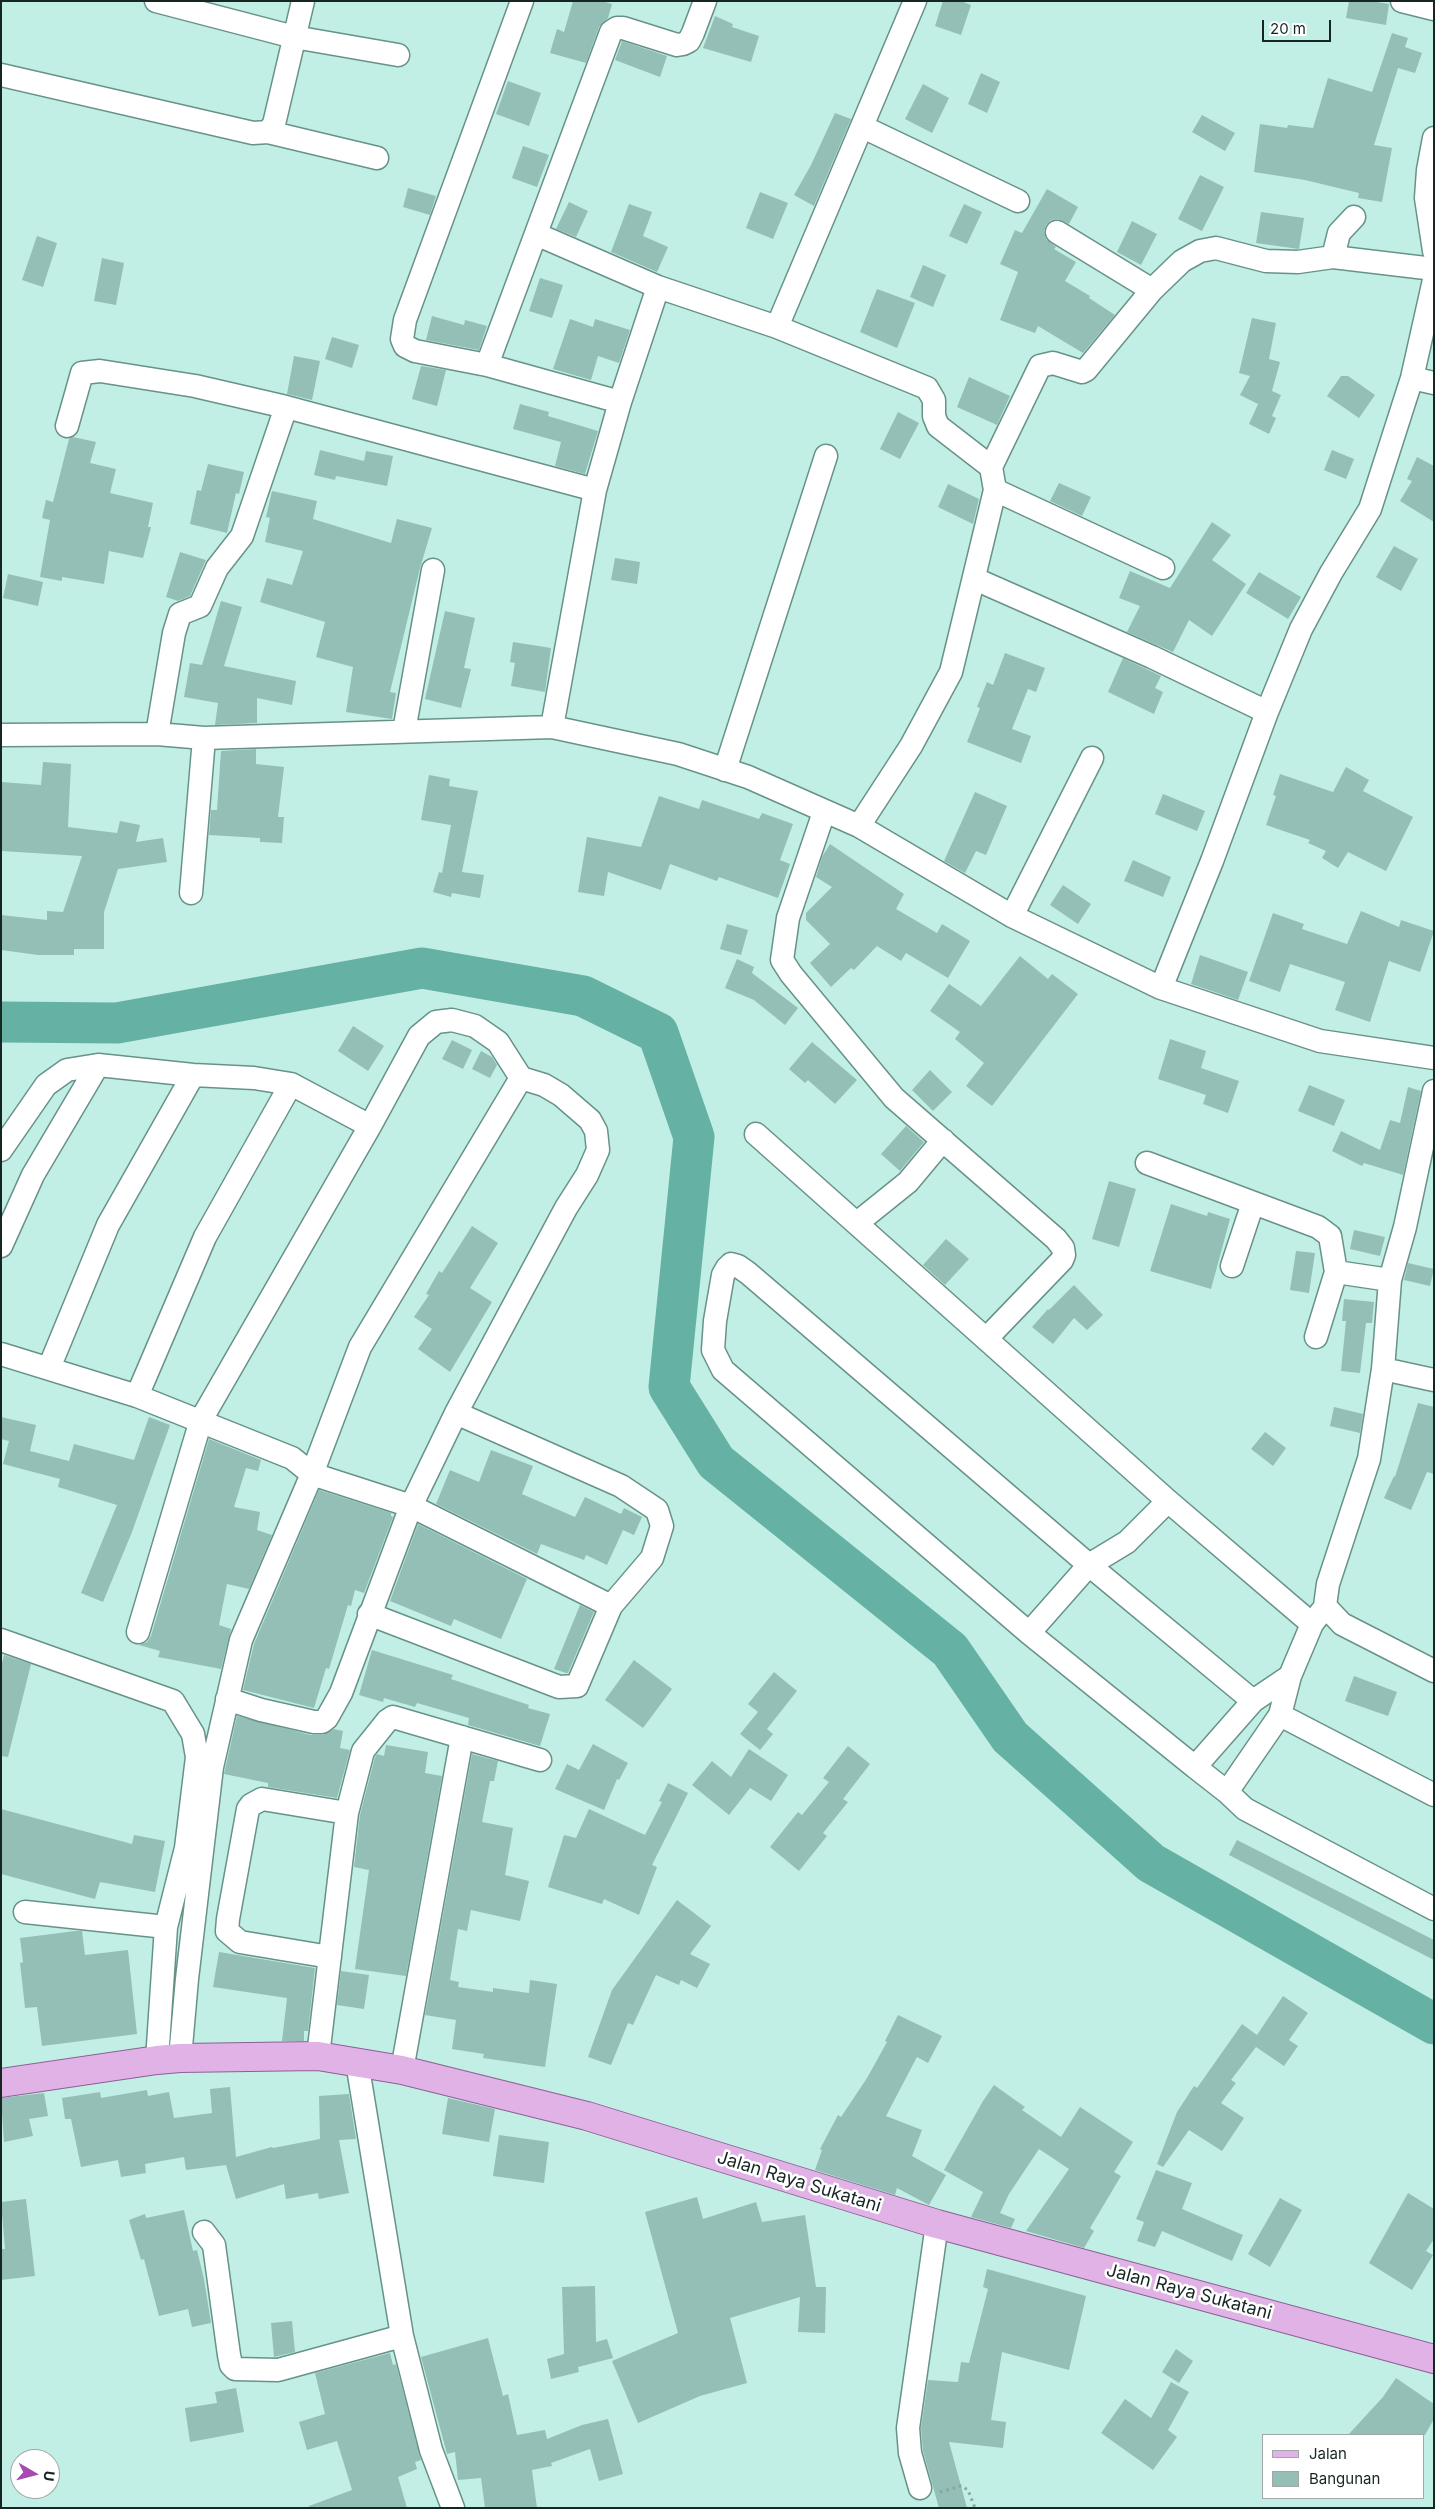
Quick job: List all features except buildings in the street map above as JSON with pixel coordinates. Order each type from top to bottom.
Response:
[{"type":"main road","name":"Jalan Raya Sukatani","points":[[1,2083],[169,2059],[318,2056],[402,2070],[588,2116],[937,2224],[1434,2359]]},
{"type":"street","points":[[156,1],[294,37],[398,55]]},
{"type":"street","points":[[268,132],[274,124],[303,1]]},
{"type":"street","points":[[522,1],[405,320],[402,338],[405,346],[415,351],[486,365],[620,402]]},
{"type":"street","points":[[486,365],[611,32],[617,28],[623,28],[677,45],[683,44],[689,41],[705,1]]},
{"type":"street","points":[[777,327],[915,1]]},
{"type":"street","points":[[1402,1],[1434,9]]},
{"type":"street","points":[[1,74],[253,133],[268,132],[377,158]]},
{"type":"street","points":[[863,127],[1018,200]]},
{"type":"street","points":[[1434,138],[1428,170],[1426,198],[1434,251]]},
{"type":"street","points":[[1333,257],[1339,233],[1354,217]]},
{"type":"street","points":[[1057,232],[1152,290]]},
{"type":"street","points":[[536,234],[658,286],[777,327],[927,388],[934,400],[934,416],[938,426],[990,467]]},
{"type":"street","points":[[859,826],[912,746],[951,672],[995,490],[990,467],[1040,366],[1053,364],[1082,372],[1086,370],[1152,290],[1182,261],[1200,251],[1216,248],[1266,261],[1298,262],[1333,257],[1434,269]]},
{"type":"street","points":[[1161,988],[1212,861],[1266,712],[1301,629],[1331,573],[1370,509],[1423,380],[1434,280]]},
{"type":"street","points":[[552,727],[595,490],[620,402],[658,286]]},
{"type":"street","points":[[67,426],[82,374],[88,371],[195,386],[286,407],[595,490]]},
{"type":"street","points":[[157,734],[174,633],[180,614],[200,606],[217,568],[242,536],[286,407]]},
{"type":"street","points":[[726,770],[826,456]]},
{"type":"street","points":[[995,490],[1163,568]]},
{"type":"street","points":[[404,731],[433,570]]},
{"type":"street","points":[[975,579],[1152,657],[1266,712]]},
{"type":"street","points":[[1,735],[157,734],[204,738],[552,727],[678,754],[748,778],[859,826],[1012,916],[1161,988],[1320,1041],[1434,1058]]},
{"type":"street","points":[[191,893],[204,738]]},
{"type":"street","points":[[1012,916],[1092,758]]},
{"type":"street","points":[[824,812],[788,918],[782,960],[791,974],[894,1098],[1056,1238],[1063,1248],[1064,1255],[1062,1260],[987,1338]]},
{"type":"street","points":[[138,1632],[201,1420],[370,1126],[419,1036],[436,1022],[452,1020],[475,1026],[498,1042],[521,1078],[544,1085],[561,1095],[585,1114],[596,1131],[598,1150],[587,1175],[566,1208],[456,1413],[411,1506],[369,1614],[341,1694],[327,1718],[322,1722],[314,1722],[262,1710],[227,1699]]},
{"type":"street","points":[[1,1246],[33,1175],[98,1065]]},
{"type":"street","points":[[1,1150],[46,1085],[67,1070],[98,1065],[193,1075],[254,1078],[291,1084],[370,1126]]},
{"type":"street","points":[[49,1368],[108,1225],[193,1075]]},
{"type":"street","points":[[169,2059],[187,1978],[212,1767],[241,1640],[312,1474],[360,1346],[521,1078]]},
{"type":"street","points":[[137,1396],[205,1237],[291,1084]]},
{"type":"street","points":[[1227,1792],[1280,1715],[1290,1676],[1318,1615],[1369,1459],[1382,1369],[1390,1280],[1405,1227],[1434,1091]]},
{"type":"street","points":[[756,1134],[1168,1501],[1318,1615],[1342,1624],[1434,1671]]},
{"type":"street","points":[[857,1223],[908,1182],[943,1140]]},
{"type":"street","points":[[1146,1163],[1318,1227],[1330,1236],[1336,1272],[1316,1337]]},
{"type":"street","points":[[1232,1266],[1252,1203]]},
{"type":"street","points":[[1253,1702],[1089,1565],[748,1273],[738,1266],[731,1264],[727,1268],[722,1275],[716,1312],[713,1350],[723,1370],[1028,1633],[1227,1792],[1245,1809],[1434,1908]]},
{"type":"street","points":[[1336,1272],[1390,1280]]},
{"type":"street","points":[[1,1354],[137,1396],[292,1458],[312,1474],[411,1506],[611,1606]]},
{"type":"street","points":[[1382,1369],[1434,1380]]},
{"type":"street","points":[[369,1614],[567,1688],[577,1686],[581,1681],[611,1606],[652,1558],[662,1526],[657,1510],[621,1486],[456,1413]]},
{"type":"street","points":[[1028,1633],[1089,1565],[1127,1542],[1168,1501]]},
{"type":"street","points":[[1,1640],[173,1701],[194,1734],[198,1757],[186,1848],[166,1927],[169,2059]]},
{"type":"street","points":[[1195,1767],[1253,1702],[1290,1676]]},
{"type":"street","points":[[1280,1715],[1434,1795]]},
{"type":"street","points":[[318,2056],[347,1813],[363,1751],[386,1721],[393,1717],[540,1760]]},
{"type":"street","points":[[402,2070],[462,1737]]},
{"type":"street","points":[[330,1957],[240,1942],[227,1931],[228,1919],[248,1809],[251,1805],[262,1800],[347,1813]]},
{"type":"street","points":[[25,1912],[166,1927]]},
{"type":"street","points":[[357,2062],[402,2336],[431,2450],[453,2508]]},
{"type":"street","points":[[920,2488],[910,2453],[908,2428],[937,2224]]},
{"type":"street","points":[[204,2232],[214,2245],[229,2355],[231,2366],[235,2369],[278,2370],[402,2336]]},
{"type":"path","points":[[920,2488],[930,2495],[961,2486],[968,2490],[975,2508]]},
{"type":"waterway","points":[[1,1022],[117,1023],[422,968],[583,996],[658,1033],[694,1137],[669,1387],[716,1462],[950,1650],[1010,1737],[1151,1863],[1434,2024]]}]
